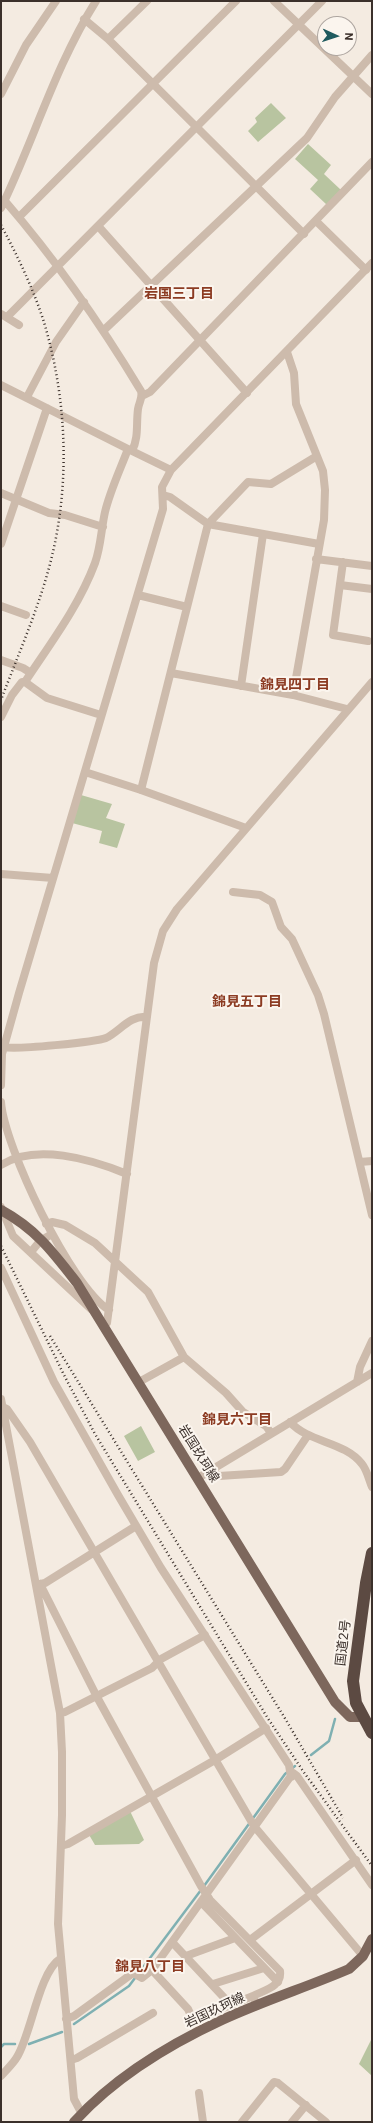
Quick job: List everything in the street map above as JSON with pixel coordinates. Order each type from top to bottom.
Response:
[{"type":"highway","name":"国道2号","points":[[372,1553],[366,1583],[353,1681],[356,1703],[367,1716],[372,1733]]},
{"type":"main road","name":"岩国玖珂線","points":[[1,1210],[21,1221],[48,1246],[77,1283],[335,1702],[350,1717],[367,1716]]},
{"type":"main road","name":"岩国玖珂線","points":[[74,2122],[123,2078],[154,2057],[222,2020],[349,1968],[363,1956],[372,1939]]},
{"type":"street","points":[[1,94],[26,45],[56,1]]},
{"type":"street","points":[[1,717],[12,695],[22,682],[25,682],[51,644],[83,589],[100,549],[105,512],[130,450],[136,443],[138,409],[142,396],[141,391],[104,330],[58,265],[19,217],[3,204],[49,95],[84,19],[96,1]]},
{"type":"street","points":[[108,39],[147,1]]},
{"type":"street","points":[[19,217],[236,1]]},
{"type":"street","points":[[274,1],[372,94]]},
{"type":"street","points":[[19,325],[4,315],[99,227],[127,195],[322,1]]},
{"type":"street","points":[[84,19],[108,39],[304,234]]},
{"type":"street","points":[[104,330],[307,138],[335,97],[372,55]]},
{"type":"street","points":[[142,396],[150,392],[372,162]]},
{"type":"street","points":[[1,1085],[3,1052],[101,715],[163,509],[162,487],[171,470],[370,267],[316,221]]},
{"type":"street","points":[[99,227],[247,393]]},
{"type":"street","points":[[27,398],[56,342],[84,302]]},
{"type":"street","points":[[287,352],[294,373],[296,404],[323,470],[325,490],[324,520],[293,695]]},
{"type":"street","points":[[1,385],[171,470]]},
{"type":"street","points":[[1,544],[47,408]]},
{"type":"street","points":[[141,790],[208,524],[248,482],[271,484],[317,456]]},
{"type":"street","points":[[1,492],[49,513],[65,515],[103,527]]},
{"type":"street","points":[[163,495],[170,497],[208,524],[319,544]]},
{"type":"street","points":[[241,686],[263,534]]},
{"type":"street","points":[[316,559],[372,566]]},
{"type":"street","points":[[343,562],[333,636],[368,641]]},
{"type":"street","points":[[340,585],[372,589]]},
{"type":"street","points":[[138,595],[188,607]]},
{"type":"street","points":[[1,606],[26,615]]},
{"type":"street","points":[[1,660],[23,668],[31,673]]},
{"type":"street","points":[[171,674],[293,695],[347,709]]},
{"type":"street","points":[[25,682],[48,698],[101,715]]},
{"type":"street","points":[[104,1326],[107,1323],[116,1263],[154,960],[164,931],[177,909],[347,709],[372,682]]},
{"type":"street","points":[[85,772],[141,790],[246,828]]},
{"type":"street","points":[[1,874],[53,878]]},
{"type":"street","points":[[233,892],[267,898],[272,902],[281,927],[292,939],[318,995],[324,1014],[372,1215]]},
{"type":"street","points":[[3,1052],[22,1048],[106,1038],[135,1018],[147,1017]]},
{"type":"street","points":[[1,1102],[4,1125],[46,1224],[78,1275],[94,1296],[109,1310]]},
{"type":"street","points":[[1,1165],[17,1157],[50,1154],[83,1160],[127,1174]]},
{"type":"street","points":[[360,1162],[372,1161]]},
{"type":"street","points":[[1,1207],[13,1236],[75,1296],[94,1310]]},
{"type":"street","points":[[46,1224],[52,1222],[65,1226],[95,1243],[148,1292],[184,1357],[226,1393],[243,1412],[266,1426],[272,1433]]},
{"type":"street","points":[[30,1252],[40,1241],[52,1234]]},
{"type":"street","points":[[1,1268],[64,1402],[136,1526],[266,1728],[290,1772],[297,1776],[372,1885]]},
{"type":"street","points":[[357,1382],[360,1367],[372,1341]]},
{"type":"street","points":[[139,1382],[184,1357]]},
{"type":"street","points":[[198,1478],[372,1373]]},
{"type":"street","points":[[2,1403],[30,1442],[157,1663],[252,1822],[363,1956]]},
{"type":"street","points":[[2,1403],[38,1584],[60,1713],[62,1752],[58,1924],[74,2099],[77,2108],[82,2114]]},
{"type":"street","points":[[290,1422],[297,1430],[352,1454],[363,1465],[372,1487]]},
{"type":"street","points":[[211,1470],[219,1476],[281,1472],[285,1469],[308,1435]]},
{"type":"street","points":[[38,1584],[93,1553],[136,1526]]},
{"type":"street","points":[[38,1584],[97,1697],[204,1891],[280,1971],[281,1976],[278,1982],[253,1996],[193,2020],[188,2009],[152,1970]]},
{"type":"street","points":[[60,1713],[97,1697],[152,1668],[161,1659],[205,1635]]},
{"type":"street","points":[[61,1846],[68,1844],[215,1760],[266,1728]]},
{"type":"street","points":[[66,2019],[74,2016],[133,1973],[142,1978],[152,1970],[201,1902],[204,1891],[252,1822],[290,1772]]},
{"type":"street","points":[[250,1940],[356,1860]]},
{"type":"street","points":[[201,1902],[278,1982]]},
{"type":"street","points":[[186,1956],[235,1938]]},
{"type":"street","points":[[172,1942],[213,1984],[230,2004]]},
{"type":"street","points":[[1,2076],[17,2057],[46,1977],[55,1962],[60,1958]]},
{"type":"street","points":[[213,1984],[264,1968]]},
{"type":"street","points":[[253,1996],[257,2006]]},
{"type":"street","points":[[71,2060],[77,2058],[153,2013]]},
{"type":"street","points":[[242,2122],[274,2082],[278,2083],[326,2122]]},
{"type":"street","points":[[199,2094],[203,2122]]},
{"type":"street","points":[[292,2122],[306,2105]]},
{"type":"green space","points":[[271,103],[286,118],[258,142],[248,131],[257,122],[255,118]]},
{"type":"green space","points":[[308,144],[331,165],[324,174],[341,190],[327,205],[310,189],[318,180],[295,159]]},
{"type":"green space","points":[[81,795],[112,804],[106,818],[125,824],[117,848],[99,843],[102,831],[72,823]]},
{"type":"green space","points":[[141,1426],[155,1452],[138,1461],[124,1436]]},
{"type":"green space","points":[[129,1809],[144,1840],[139,1844],[95,1845],[88,1833]]},
{"type":"green space","points":[[372,2038],[372,2076],[359,2064]]},
{"type":"waterway","points":[[311,1755],[329,1741],[335,1719]]},
{"type":"waterway","points":[[204,1886],[285,1774],[295,1766]]},
{"type":"waterway","points":[[74,2024],[129,1986],[201,1890]]},
{"type":"waterway","points":[[29,2044],[62,2032]]},
{"type":"waterway","points":[[1,2047],[4,2044],[15,2044]]},
{"type":"railway","points":[[1,225],[24,271],[43,319],[57,379],[63,441],[61,503],[57,534],[50,564],[34,615],[1,700]]},
{"type":"railway","points":[[1,1246],[64,1375],[95,1434],[267,1717],[303,1771],[372,1866]]},
{"type":"railway","points":[[50,1336],[286,1720],[343,1818]]},
{"type":"district","name":"岩国三丁目","points":[[179,294]]},
{"type":"district","name":"錦見四丁目","points":[[295,685]]},
{"type":"district","name":"錦見五丁目","points":[[247,1002]]},
{"type":"district","name":"錦見六丁目","points":[[237,1420]]},
{"type":"district","name":"錦見八丁目","points":[[150,1967]]}]
